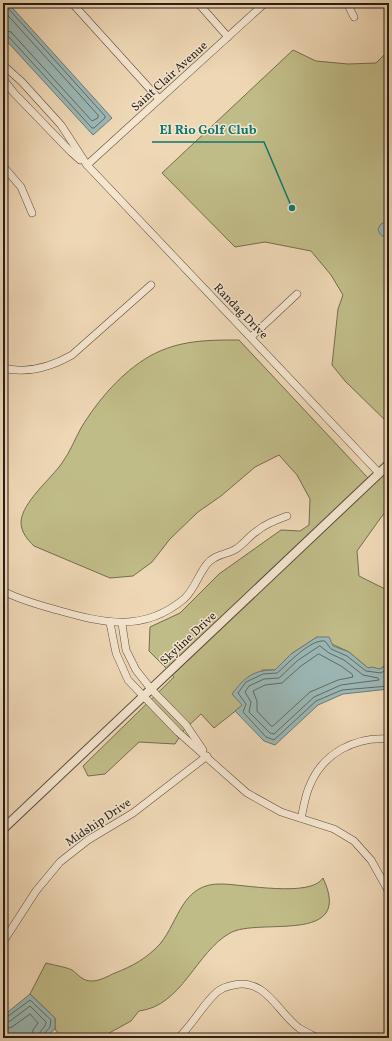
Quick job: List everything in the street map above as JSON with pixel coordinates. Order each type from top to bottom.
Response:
[{"type":"street","points":[[72,3],[159,99]]},
{"type":"street","points":[[198,3],[228,37]]},
{"type":"street","name":"Saint Clair Avenue","points":[[87,165],[265,3]]},
{"type":"street","points":[[346,3],[354,17]]},
{"type":"street","name":"Randag Drive","points":[[3,65],[22,82],[61,124],[87,165]]},
{"type":"street","name":"Randag Drive","points":[[3,78],[14,93],[71,152],[87,165],[380,473]]},
{"type":"street","points":[[3,166],[21,187],[32,213]]},
{"type":"street","points":[[3,368],[21,371],[37,370],[58,363],[72,355],[151,285]]},
{"type":"street","points":[[251,337],[297,294]]},
{"type":"street","name":"Skyline Drive","points":[[3,829],[55,778],[144,696],[389,464]]},
{"type":"street","points":[[3,591],[31,602],[84,618],[110,623],[122,624],[148,618],[173,607],[190,593],[204,567],[212,559],[237,548],[263,526],[287,516]]},
{"type":"street","points":[[110,623],[118,659],[128,680],[178,732],[207,756],[229,779],[247,793],[282,812],[334,829],[354,841],[371,860],[389,892]]},
{"type":"street","points":[[122,624],[126,650],[136,670],[151,689],[186,725],[207,756]]},
{"type":"street","points":[[118,659],[129,656]]},
{"type":"street","points":[[301,818],[310,785],[318,771],[330,757],[345,747],[362,740],[378,738],[389,739]]},
{"type":"street","name":"Midship Drive","points":[[3,942],[36,891],[60,862],[88,840],[133,813],[207,756]]},
{"type":"street","points":[[178,1038],[185,1032],[209,1000],[219,990],[237,984],[248,984],[260,989],[299,1028],[318,1038]]},
{"type":"shaded area","points":[[293,50],[316,61],[348,64],[376,63],[389,50],[389,424],[345,381],[332,365],[338,309],[343,295],[331,275],[311,251],[265,242],[235,247],[162,173]]},
{"type":"shaded area","points":[[239,340],[368,478],[167,669],[149,651],[150,627],[180,613],[219,574],[281,530],[300,531],[309,525],[310,499],[297,475],[279,455],[255,467],[221,496],[198,512],[170,539],[152,562],[133,576],[110,578],[34,546],[23,532],[21,522],[26,507],[65,459],[81,428],[95,407],[120,378],[150,356],[172,347],[193,342]]},
{"type":"shaded area","points":[[389,469],[389,510],[382,516],[357,551],[359,576],[389,591],[389,663],[380,669],[368,668],[349,652],[317,637],[291,654],[275,670],[262,670],[243,705],[214,728],[201,714],[184,730],[175,744],[139,742],[105,774],[88,776],[83,766],[174,677],[172,675]]},
{"type":"shaded area","points":[[323,878],[329,899],[326,913],[315,921],[299,925],[243,929],[230,933],[207,952],[178,989],[167,999],[154,1007],[139,1011],[131,1021],[100,1038],[62,1038],[55,1029],[55,1018],[30,994],[46,963],[72,970],[83,979],[92,981],[104,978],[139,961],[160,944],[190,896],[208,885],[221,884],[291,889],[316,884]]},
{"type":"water","points":[[3,3],[8,3],[112,118],[93,135],[3,37]]},
{"type":"water","points":[[389,220],[389,237],[383,236],[378,229],[381,224]]},
{"type":"water","points":[[317,637],[329,637],[333,646],[349,652],[368,668],[372,667],[380,669],[389,663],[389,689],[343,694],[318,705],[275,745],[264,741],[235,711],[242,705],[232,694],[241,683],[250,676],[261,671],[275,670],[291,654]]},
{"type":"water","points":[[30,994],[55,1018],[55,1029],[45,1038],[3,1038],[3,1016]]},
{"type":"place","name":"El Rio Golf Club","points":[[292,208]]}]
